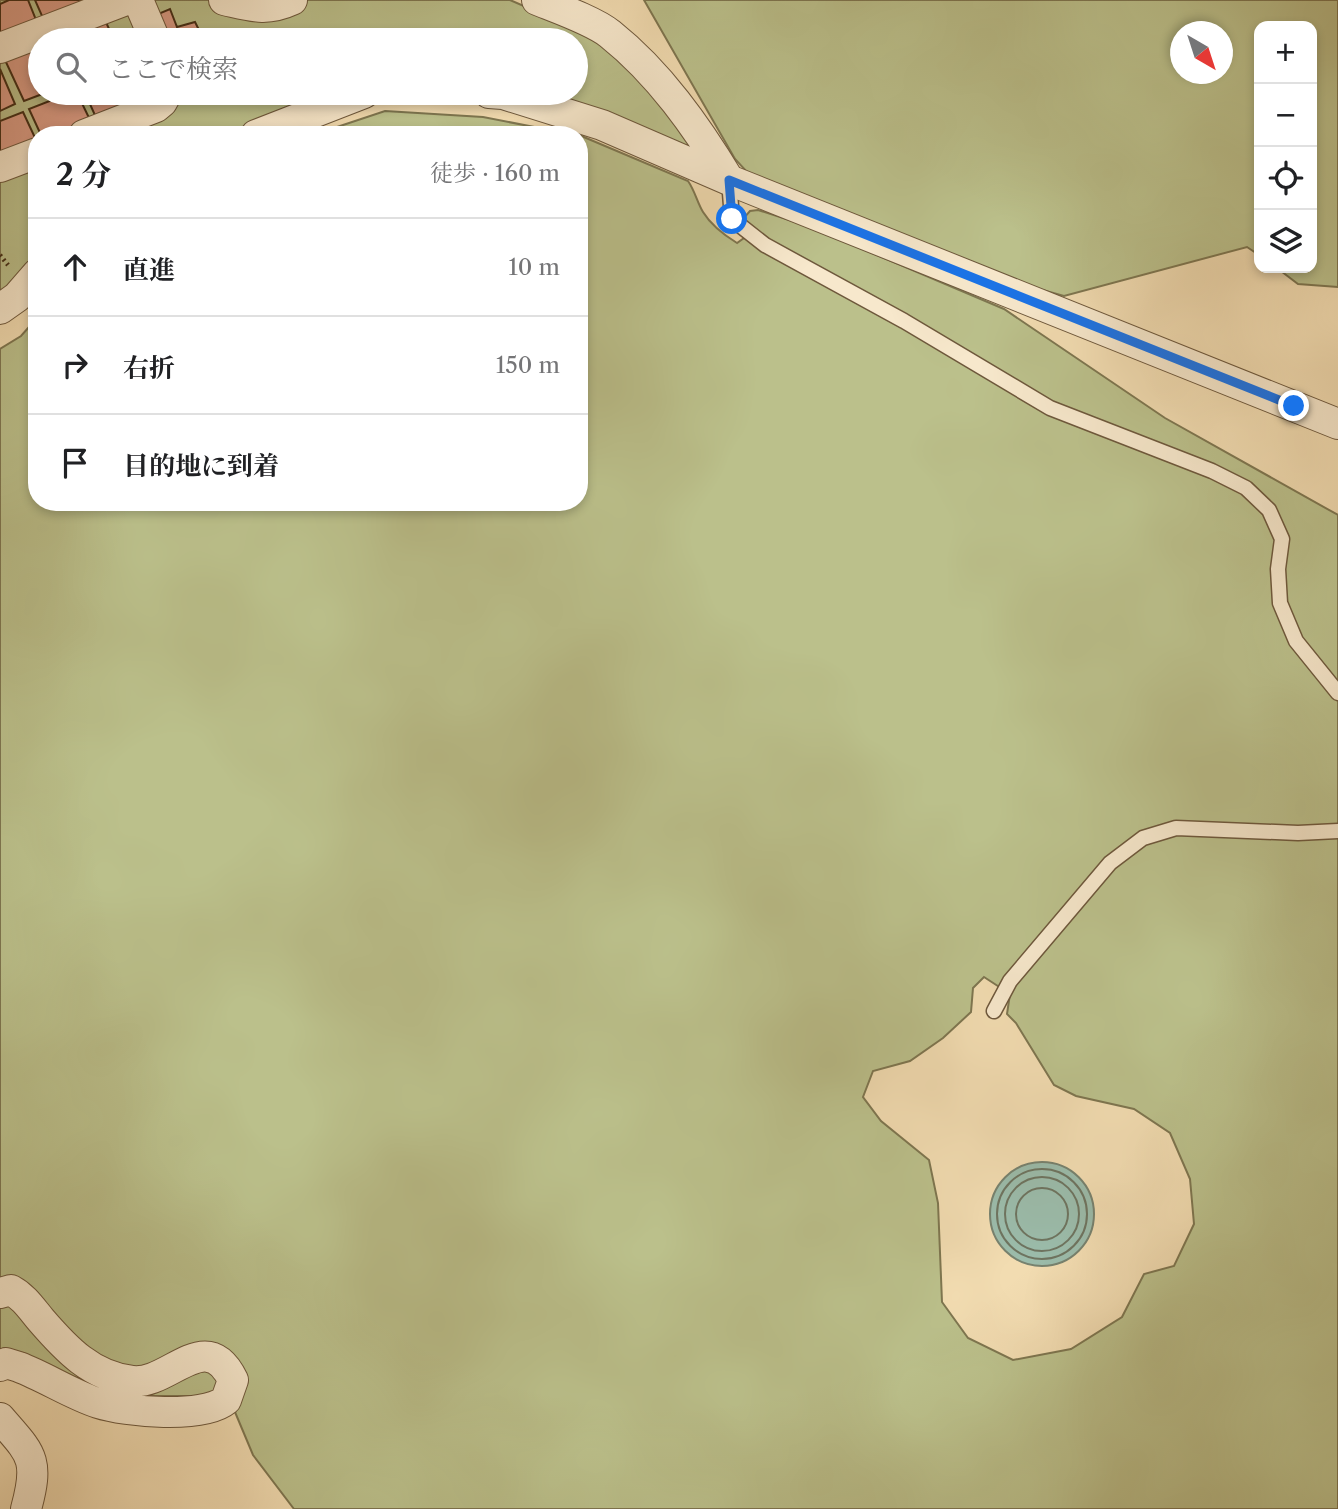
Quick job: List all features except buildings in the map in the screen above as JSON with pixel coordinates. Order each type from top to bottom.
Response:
[{"type":"street","points":[[52,28],[125,0]]},
{"type":"street","points":[[138,0],[150,28]]},
{"type":"street","points":[[225,0],[274,8],[292,0]]},
{"type":"street","points":[[537,0],[608,32],[651,72],[696,127],[729,180]]},
{"type":"street","points":[[591,0],[598,8],[608,32]]},
{"type":"street","points":[[0,48],[28,37]]},
{"type":"street","points":[[107,126],[158,105]]},
{"type":"street","points":[[279,126],[333,105]]},
{"type":"street","points":[[538,105],[602,125],[729,180],[1338,424]]},
{"type":"street","points":[[0,167],[28,156]]},
{"type":"street","points":[[0,309],[18,297],[28,285]]},
{"type":"street","points":[[0,1293],[11,1290],[20,1295],[76,1358],[95,1370],[125,1380],[148,1381],[198,1356],[212,1357],[227,1368],[233,1380],[226,1400],[214,1408],[158,1411],[111,1407],[19,1367],[6,1363],[0,1366]]},
{"type":"street","points":[[0,1418],[28,1450],[33,1480],[26,1509]]},
{"type":"lane","points":[[729,180],[732,219],[765,245],[904,321],[1050,408],[1212,471],[1246,488],[1269,510],[1282,539],[1278,569],[1280,603],[1296,641],[1338,693]]},
{"type":"lane","points":[[994,1011],[1010,981],[1110,863],[1143,838],[1176,828],[1298,833],[1338,831]]},
{"type":"green space","points":[[0,0],[510,0],[575,28],[28,28],[28,105],[332,105],[270,126],[28,126],[28,278],[0,305]]},
{"type":"green space","points":[[644,0],[1338,0],[1338,287],[1298,284],[1284,273],[1317,273],[1317,21],[1254,21],[1254,252],[1247,247],[1064,296],[989,275],[747,172],[735,159]]},
{"type":"green space","points":[[588,34],[614,45],[720,166],[588,130],[588,126],[575,126],[499,105],[588,105]]},
{"type":"green space","points":[[385,111],[483,117],[529,126],[340,126]]},
{"type":"green space","points":[[588,139],[688,181],[706,217],[737,243],[744,238],[742,220],[750,211],[758,210],[811,227],[1004,309],[1165,418],[1338,515],[1338,1509],[294,1509],[253,1455],[235,1412],[205,1396],[153,1396],[92,1385],[4,1348],[0,1350],[0,349],[21,336],[28,328],[28,511],[588,511]],"holes":[[[984,977],[1010,994],[1007,1014],[1016,1023],[1054,1085],[1076,1096],[1134,1109],[1170,1133],[1190,1179],[1194,1224],[1174,1266],[1144,1274],[1122,1317],[1071,1349],[1013,1360],[968,1338],[942,1302],[938,1203],[929,1160],[881,1121],[863,1097],[873,1071],[910,1061],[943,1038],[971,1012],[973,988]]]},
{"type":"water","points":[[1042,1162],[1062,1166],[1079,1177],[1090,1194],[1094,1214],[1090,1234],[1079,1251],[1062,1262],[1042,1266],[1022,1262],[1005,1251],[994,1234],[990,1214],[994,1194],[1005,1177],[1022,1166]]},
{"type":"route","points":[[732,219],[729,180],[1294,406]]}]
